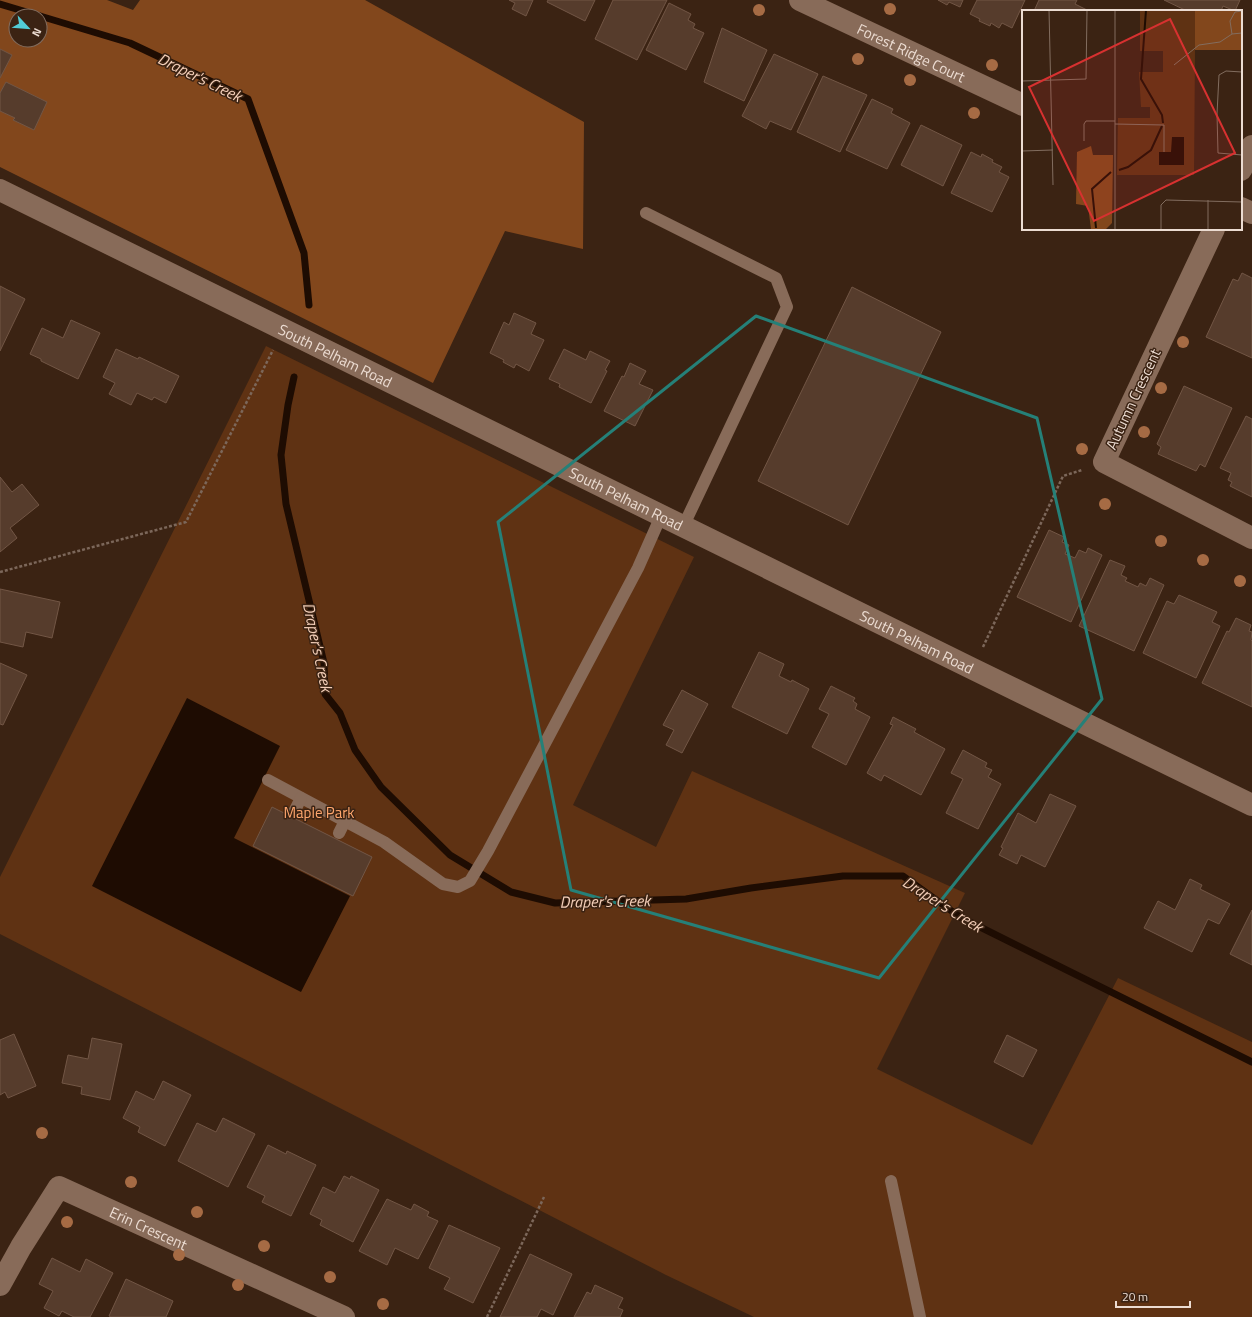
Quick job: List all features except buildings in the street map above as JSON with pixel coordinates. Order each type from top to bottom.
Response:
[{"type":"main road","name":"Forest Ridge Court","points":[[800,0],[1022,105]]},
{"type":"main road","points":[[1242,168],[1252,146]]},
{"type":"main road","name":"South Pelham Road","points":[[0,190],[1252,805]]},
{"type":"main road","points":[[1242,208],[1252,213]]},
{"type":"main road","name":"Autumn Crescent","points":[[1214,230],[1104,462],[1252,538]]},
{"type":"main road","name":"Erin Crescent","points":[[0,1285],[58,1187],[344,1317]]},
{"type":"lane","points":[[646,213],[776,278],[787,307],[683,526]]},
{"type":"lane","points":[[268,780],[384,842],[443,884],[458,887],[470,881],[488,851],[638,568],[662,516]]},
{"type":"lane","points":[[294,812],[301,798]]},
{"type":"lane","points":[[339,834],[345,821]]},
{"type":"lane","points":[[891,1181],[920,1317]]},
{"type":"path","points":[[0,572],[186,522],[283,330]]},
{"type":"path","points":[[973,669],[1063,476],[1104,462]]},
{"type":"path","points":[[487,1317],[544,1197]]},
{"type":"highlighted area","points":[[756,316],[1037,418],[1102,699],[879,978],[571,890],[498,522]]},
{"type":"green space","name":"Maple Park","points":[[266,346],[694,557],[573,805],[656,847],[692,771],[965,893],[877,1069],[1032,1145],[1118,978],[1252,1042],[1252,1317],[754,1317],[666,1275],[0,934],[0,877]]},
{"type":"shaded area","points":[[0,0],[107,0],[133,10],[140,0],[365,0],[584,122],[583,249],[505,231],[433,383],[0,167]]},
{"type":"shaded area","points":[[187,698],[280,746],[234,838],[350,896],[301,992],[92,886]]},
{"type":"waterway","name":"Draper's Creek","points":[[0,4],[13,8]]},
{"type":"waterway","name":"Draper's Creek","points":[[48,18],[130,43],[248,99],[304,253],[309,305]]},
{"type":"waterway","name":"Draper's Creek","points":[[294,377],[288,405],[281,455],[286,504],[324,663],[325,694],[340,713],[355,750],[381,787],[450,855],[511,892],[555,903],[686,899],[751,888],[843,876],[903,876],[960,917],[1252,1062]]}]
